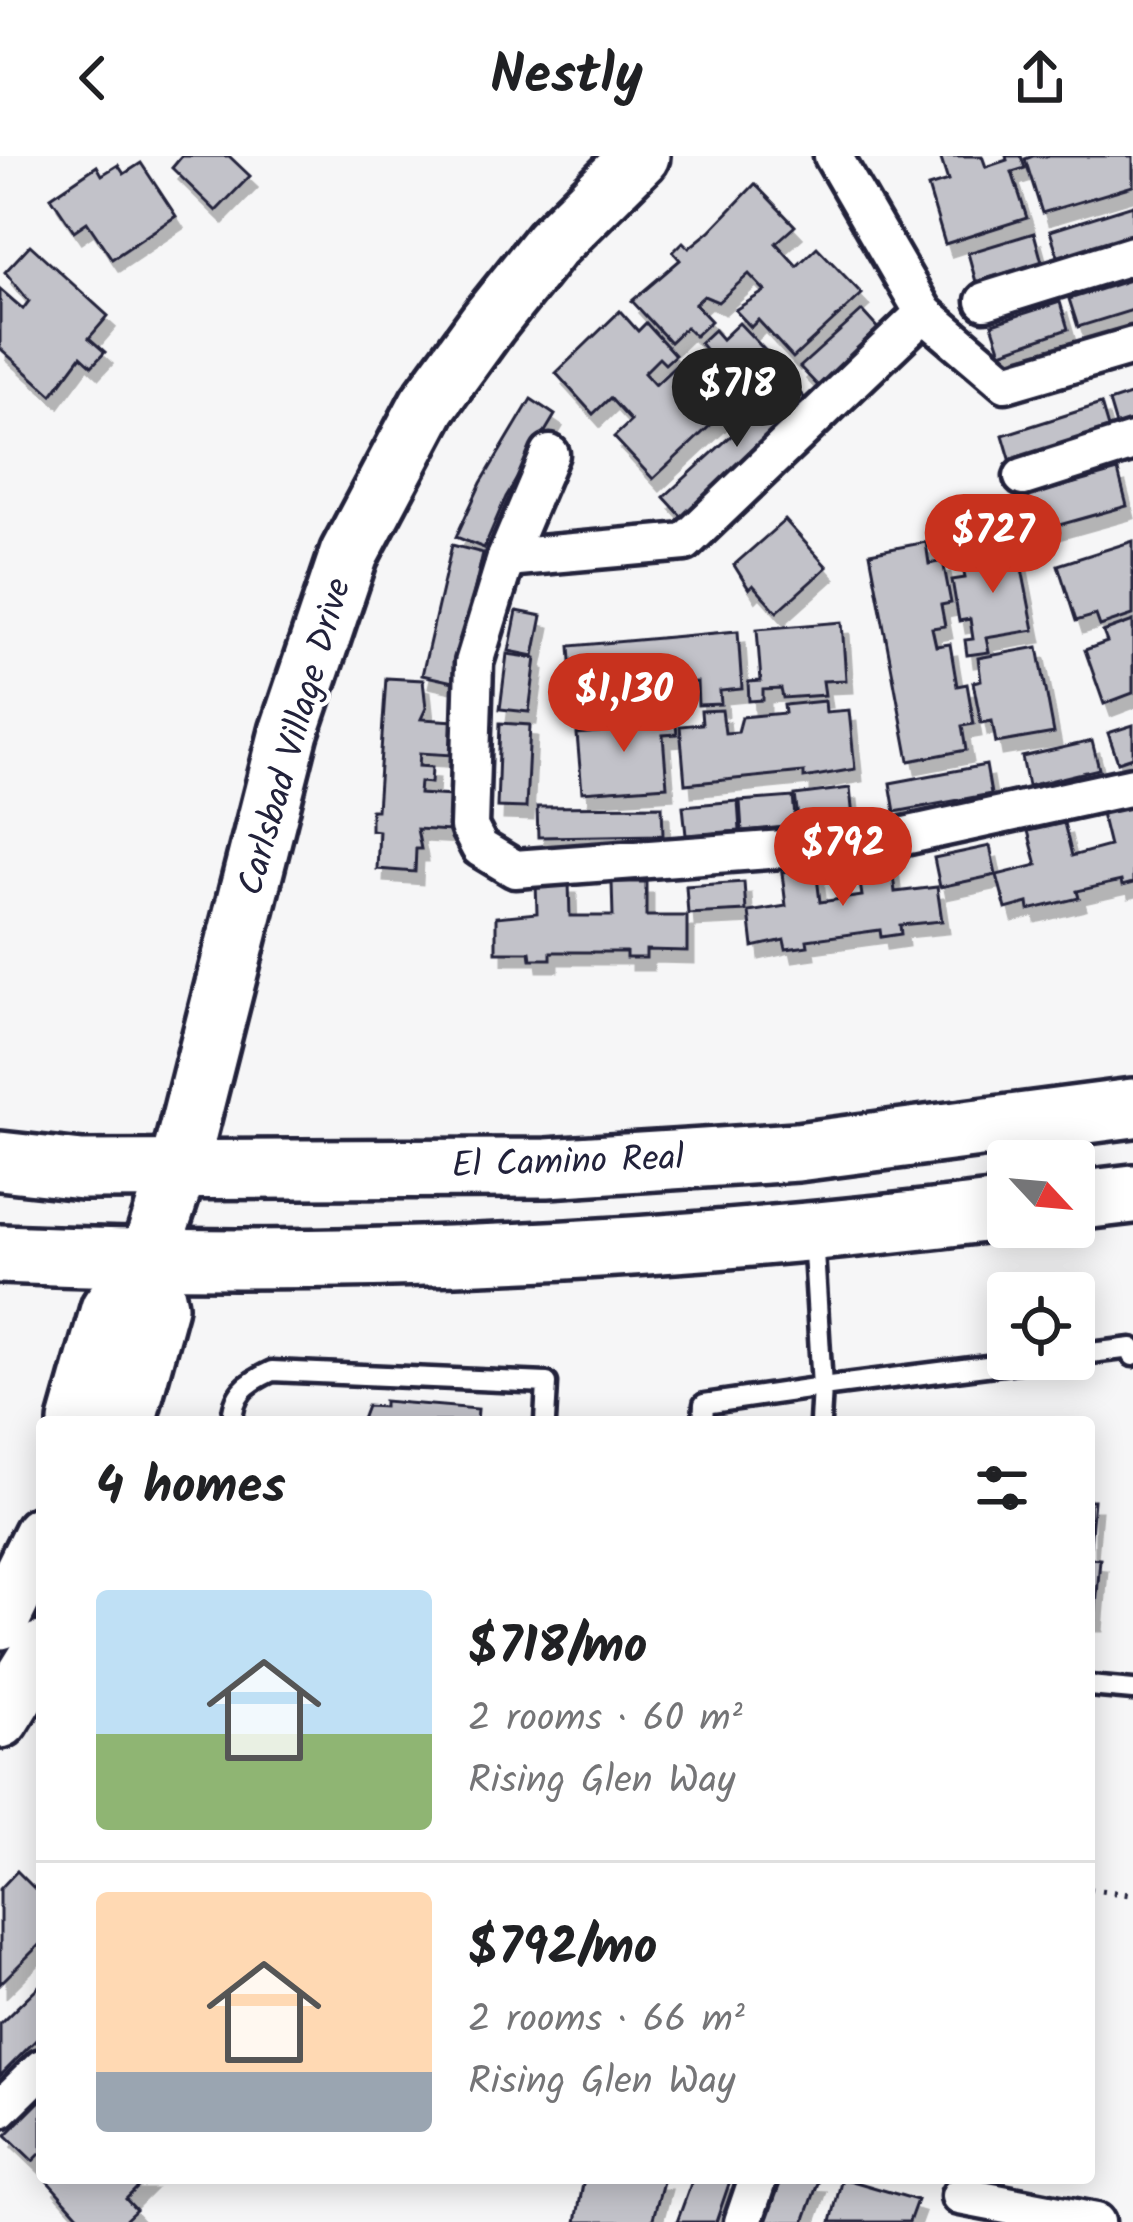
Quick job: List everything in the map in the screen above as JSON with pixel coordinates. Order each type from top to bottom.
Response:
[{"type":"main road","name":"Carlsbad Village Drive","points":[[80,1416],[110,1309],[148,1260],[178,1170],[289,732],[349,554],[428,405],[463,356],[551,244],[640,156]]},
{"type":"main road","name":"El Camino Real","points":[[0,1162],[82,1170],[590,1165],[797,1152],[1133,1108]]},
{"type":"main road","points":[[1095,1199],[1133,1194]]},
{"type":"main road","points":[[0,1254],[148,1260],[550,1254],[813,1234],[987,1213]]},
{"type":"main road","name":"Carlsbad Village Drive","points":[[128,1416],[158,1306],[148,1260]]},
{"type":"main road","points":[[0,1620],[36,1547]]},
{"type":"main road","points":[[0,1719],[36,1661]]},
{"type":"street","points":[[833,156],[924,313],[1006,383],[1133,346]]},
{"type":"street","points":[[985,301],[1133,255]]},
{"type":"street","points":[[506,559],[685,542],[924,313]]},
{"type":"street","points":[[1023,477],[1133,442]]},
{"type":"street","points":[[550,454],[506,559],[474,663],[469,827],[480,848],[515,869],[877,842],[1133,786]]},
{"type":"street","points":[[0,2110],[36,2074]]},
{"type":"street","points":[[743,2222],[756,2184]]},
{"type":"street","points":[[960,2196],[1096,2222]]},
{"type":"lane","points":[[813,1234],[820,1416]]},
{"type":"lane","points":[[1095,1352],[1132,1348],[1133,1355]]},
{"type":"lane","points":[[703,1416],[704,1404],[987,1366]]},
{"type":"lane","points":[[232,1416],[233,1400],[250,1381],[272,1371],[547,1383],[544,1416]]},
{"type":"lane","points":[[1095,1687],[1133,1690]]},
{"type":"path","points":[[1095,1889],[1133,1895]]},
{"type":"building","points":[[182,156],[229,156],[250,176],[216,211],[172,168]]},
{"type":"building","points":[[940,156],[982,156],[986,167],[1007,160],[1006,156],[1021,156],[1025,168],[1012,172],[1027,218],[945,244],[928,187],[948,181]]},
{"type":"building","points":[[1133,156],[1133,186],[1042,213],[1025,159]]},
{"type":"building","points":[[141,163],[176,216],[112,259],[87,222],[74,231],[51,197],[97,166],[102,175],[118,165],[124,174]]},
{"type":"building","points":[[755,184],[795,226],[776,243],[797,266],[817,247],[862,294],[793,358],[758,320],[751,327],[735,310],[765,291],[749,274],[718,302],[704,296],[695,304],[711,321],[695,336],[686,327],[670,342],[632,301],[680,260],[673,252],[683,242],[689,248]]},
{"type":"building","points":[[1133,205],[1133,236],[1059,259],[1050,231]]},
{"type":"building","points":[[1034,233],[1042,262],[976,282],[968,253]]},
{"type":"building","points":[[30,245],[108,316],[89,338],[105,352],[92,366],[81,356],[52,395],[0,348],[0,289],[23,309],[29,301],[5,272]]},
{"type":"building","points":[[1133,279],[1133,310],[1078,327],[1069,299]]},
{"type":"building","points":[[1060,302],[1068,329],[1001,352],[992,324]]},
{"type":"building","points":[[620,311],[638,331],[646,323],[675,355],[665,364],[659,358],[644,373],[655,385],[686,356],[701,371],[714,360],[700,343],[714,330],[722,339],[739,323],[777,363],[653,479],[614,437],[631,421],[610,398],[593,414],[556,373]]},
{"type":"building","points":[[862,311],[882,333],[821,389],[800,367]]},
{"type":"building","points":[[790,382],[810,404],[684,519],[664,497]]},
{"type":"building","points":[[1133,394],[1133,424],[1117,429],[1109,402]]},
{"type":"building","points":[[531,399],[555,415],[506,497],[484,548],[456,537],[481,483]]},
{"type":"building","points":[[1101,404],[1109,431],[1011,462],[1003,435]]},
{"type":"building","points":[[1118,471],[1127,506],[1038,531],[1028,496]]},
{"type":"building","points":[[785,520],[827,567],[777,612],[753,585],[749,589],[734,565]]},
{"type":"building","points":[[1133,541],[1133,615],[1100,626],[1096,615],[1076,621],[1058,565]]},
{"type":"building","points":[[926,542],[929,564],[943,561],[951,603],[941,605],[945,626],[932,628],[936,646],[950,644],[957,686],[967,684],[974,724],[962,726],[966,750],[909,761],[870,553]]},
{"type":"building","points":[[1017,543],[1034,630],[986,638],[989,652],[967,655],[965,640],[973,639],[970,619],[959,621],[952,580],[965,578],[961,557]]},
{"type":"building","points":[[452,545],[483,553],[453,682],[422,675]]},
{"type":"building","points":[[517,611],[542,616],[534,656],[509,651]]},
{"type":"building","points":[[1133,621],[1133,693],[1104,704],[1085,650],[1107,642],[1103,632]]},
{"type":"building","points":[[842,622],[846,680],[823,681],[825,695],[783,698],[781,689],[763,690],[763,700],[749,701],[748,682],[761,681],[757,629]]},
{"type":"building","points":[[738,631],[742,689],[720,691],[721,704],[698,705],[697,682],[678,683],[679,700],[638,702],[638,711],[597,713],[596,703],[574,704],[570,646]]},
{"type":"building","points":[[1038,647],[1054,733],[996,743],[992,721],[981,723],[973,682],[981,680],[978,658]]},
{"type":"building","points":[[507,654],[536,658],[529,712],[500,709]]},
{"type":"building","points":[[386,678],[423,680],[426,708],[421,719],[455,721],[453,755],[420,753],[419,766],[432,767],[431,783],[420,782],[419,794],[453,796],[451,831],[417,829],[421,849],[416,849],[415,872],[377,869],[379,831],[371,830],[371,810],[377,810]]},
{"type":"building","points":[[825,701],[826,712],[849,710],[855,769],[804,778],[804,772],[685,784],[680,726],[702,724],[701,711],[722,710],[725,733],[738,732],[742,717],[785,713],[784,705]]},
{"type":"building","points":[[639,716],[639,725],[675,716],[677,734],[663,735],[667,786],[582,792],[577,734],[599,732],[598,720]]},
{"type":"building","points":[[500,723],[530,725],[526,808],[497,807]]},
{"type":"building","points":[[1133,725],[1133,757],[1118,762],[1108,733]]},
{"type":"building","points":[[1092,741],[1099,769],[1028,786],[1022,757]]},
{"type":"building","points":[[986,765],[991,794],[895,812],[890,783]]},
{"type":"building","points":[[850,788],[853,818],[799,825],[795,795]]},
{"type":"building","points":[[793,797],[796,826],[742,831],[740,801]]},
{"type":"building","points":[[738,801],[740,831],[686,835],[683,806]]},
{"type":"building","points":[[1133,805],[1133,883],[1122,886],[1121,881],[1077,891],[1079,898],[1029,910],[1028,903],[1006,909],[997,875],[1037,865],[1028,831],[1064,823],[1072,856],[1109,846],[1101,813]]},
{"type":"building","points":[[662,806],[663,835],[538,837],[537,807]]},
{"type":"building","points":[[990,846],[996,875],[940,887],[934,858]]},
{"type":"building","points":[[891,859],[895,892],[937,887],[942,921],[900,925],[901,934],[881,937],[880,930],[807,940],[808,946],[786,949],[784,940],[753,947],[749,912],[786,906],[782,873],[816,868],[820,902],[862,896],[857,863]]},
{"type":"building","points":[[536,882],[569,882],[570,916],[613,916],[612,882],[646,882],[646,916],[687,916],[687,951],[646,950],[646,958],[626,958],[626,952],[551,952],[551,959],[531,959],[530,952],[496,952],[496,917],[537,913]]},
{"type":"building","points":[[744,882],[746,911],[688,914],[686,886]]},
{"type":"building","points":[[384,1401],[478,1409],[477,1416],[363,1416],[367,1406],[384,1407]]},
{"type":"building","points":[[1095,1559],[1100,1559],[1095,1619]]},
{"type":"building","points":[[17,1871],[36,1890],[36,1948],[0,1984],[0,1889]]},
{"type":"building","points":[[36,1989],[36,2040],[0,2076],[0,2024]]},
{"type":"building","points":[[36,2105],[33,2161],[6,2135]]},
{"type":"building","points":[[50,2184],[141,2184],[126,2199],[136,2210],[123,2222],[84,2222]]},
{"type":"building","points":[[583,2184],[662,2184],[652,2222],[576,2222]]},
{"type":"building","points":[[691,2184],[729,2184],[716,2222],[677,2222]]},
{"type":"building","points":[[780,2184],[818,2184],[804,2222],[766,2222]]},
{"type":"building","points":[[840,2184],[862,2184],[917,2200],[909,2222],[831,2222]]}]
